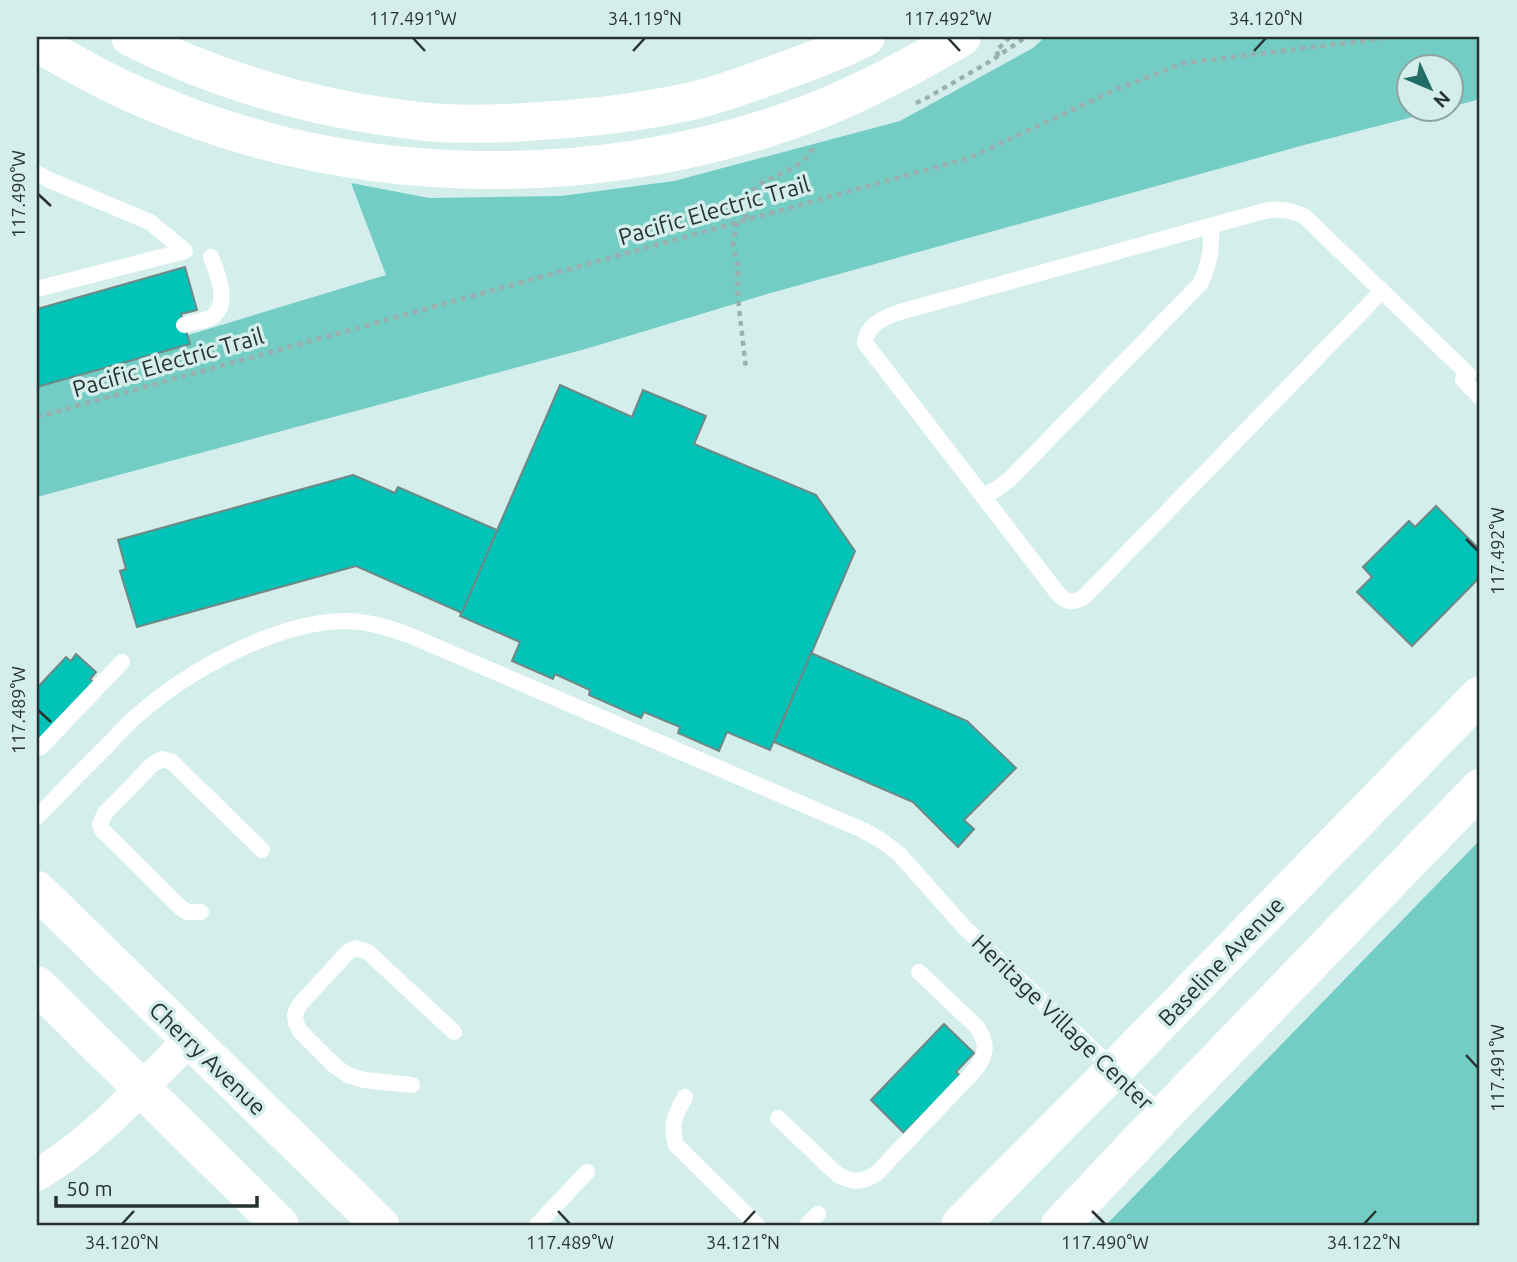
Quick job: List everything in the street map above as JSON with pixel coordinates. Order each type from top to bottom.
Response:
[{"type":"main road","points":[[130,37],[214,75],[299,99],[365,114],[421,122],[505,124],[626,114],[695,100],[740,87],[866,37]]},
{"type":"main road","points":[[37,43],[108,83],[147,100],[267,141],[398,166],[526,171],[649,157],[708,145],[763,129],[872,86],[962,37]]},
{"type":"main road","name":"Baseline Avenue","points":[[960,1225],[1480,695]]},
{"type":"main road","points":[[1060,1225],[1480,788]]},
{"type":"main road","name":"Cherry Avenue","points":[[37,890],[380,1225]]},
{"type":"main road","points":[[37,985],[280,1225]]},
{"type":"street","points":[[37,1175],[81,1146],[107,1123],[189,1040]]},
{"type":"lane","points":[[37,173],[150,222],[185,251],[37,289]]},
{"type":"lane","points":[[1382,291],[1084,597],[1072,602],[1059,595],[865,343],[869,330],[887,317],[900,312],[1279,208],[1304,216],[1382,291],[1465,377],[1480,397]]},
{"type":"lane","points":[[983,496],[1010,479],[1200,284],[1209,265],[1211,226]]},
{"type":"lane","points":[[184,324],[212,317],[220,306],[220,280],[211,257]]},
{"type":"lane","name":"Heritage Village Center","points":[[37,817],[138,714],[184,680],[231,654],[290,630],[342,621],[365,622],[409,635],[865,831],[882,841],[899,854],[964,927],[1163,1116]]},
{"type":"lane","points":[[37,748],[41,747],[122,662]]},
{"type":"lane","points":[[201,912],[187,912],[180,907],[102,830],[100,824],[105,813],[153,764],[162,758],[172,762],[262,850]]},
{"type":"lane","points":[[412,1085],[364,1080],[342,1071],[300,1031],[295,1015],[300,1003],[344,955],[356,948],[368,952],[454,1032]]},
{"type":"lane","points":[[778,1118],[838,1175],[847,1180],[867,1179],[877,1172],[976,1069],[985,1049],[984,1037],[977,1027],[919,972]]},
{"type":"lane","points":[[685,1097],[673,1124],[676,1145],[757,1225]]},
{"type":"lane","points":[[537,1225],[587,1172]]},
{"type":"path","points":[[1010,37],[996,51],[999,56],[1026,37]]},
{"type":"path","name":"Pacific Electric Trail","points":[[37,416],[970,158],[1117,89],[1184,63],[1395,37]]},
{"type":"path","points":[[737,222],[733,245],[738,268],[737,290],[746,369]]},
{"type":"shaded area","points":[[1045,37],[1480,37],[1480,99],[1464,103],[1464,52],[1394,52],[1394,122],[767,294],[589,348],[37,497],[37,381],[386,275],[351,183],[429,198],[561,196],[674,181],[900,121],[1033,48]]},
{"type":"shaded area","points":[[1480,840],[1480,1225],[1106,1225]]},
{"type":"building","points":[[185,267],[197,310],[181,314],[190,344],[37,387],[37,309]]},
{"type":"building","points":[[560,385],[632,417],[643,390],[706,416],[694,444],[816,495],[855,551],[770,750],[727,732],[719,751],[678,733],[680,727],[644,712],[641,718],[589,695],[590,690],[555,674],[553,679],[512,661],[520,642],[460,616]]},
{"type":"building","points":[[353,475],[395,493],[398,487],[497,530],[462,613],[356,566],[137,627],[120,571],[126,569],[118,540]]},
{"type":"building","points":[[1436,506],[1480,550],[1480,577],[1412,646],[1357,592],[1372,577],[1363,567],[1409,521],[1415,527]]},
{"type":"building","points":[[811,653],[967,721],[1016,768],[964,820],[974,829],[958,847],[913,802],[774,742]]},
{"type":"building","points":[[76,654],[96,672],[90,679],[94,683],[37,744],[37,688],[66,657],[71,661]]},
{"type":"building","points":[[944,1024],[974,1053],[956,1072],[962,1077],[904,1133],[871,1100]]}]
